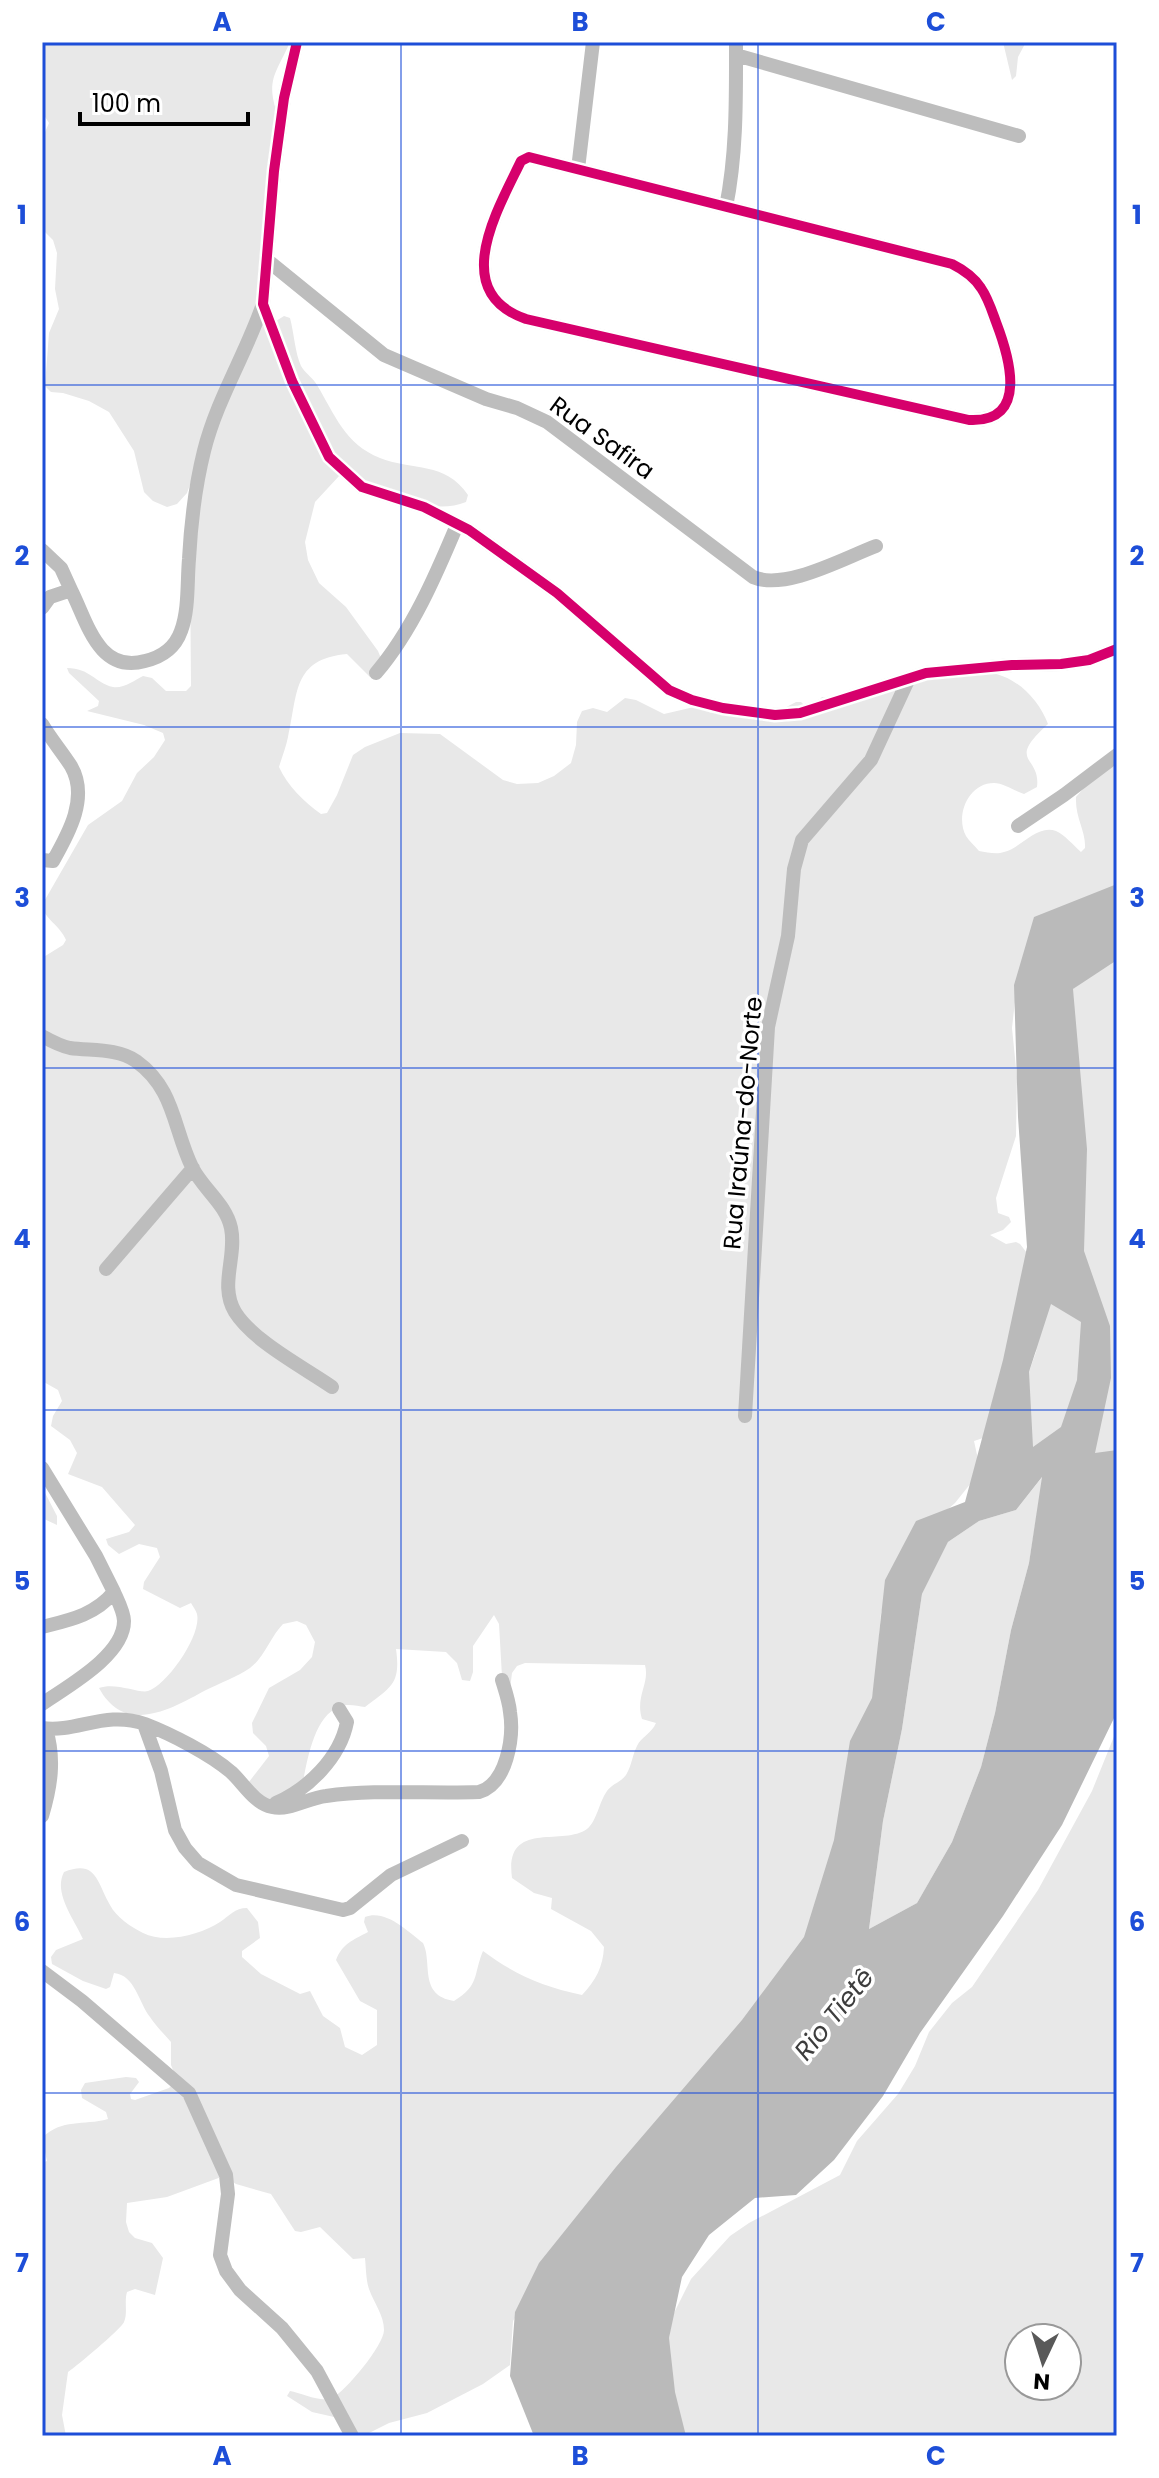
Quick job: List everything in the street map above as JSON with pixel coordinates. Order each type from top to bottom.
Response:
[{"type":"street","points":[[42,550],[61,568],[96,644],[115,659],[139,663],[156,658],[176,642],[185,614],[194,499],[205,446],[263,304],[284,98],[297,42]]},
{"type":"street","points":[[578,169],[593,42]]},
{"type":"street","points":[[726,207],[736,108],[736,48],[1019,136]]},
{"type":"street","points":[[532,158],[726,207],[943,261],[968,273],[987,298],[1009,357],[1011,391],[1003,407],[985,419],[969,420],[541,323],[511,313],[492,295],[485,277],[484,256],[491,222],[523,159],[532,158]]},
{"type":"street","name":"Rua Safira","points":[[267,260],[384,355],[547,422],[753,577],[780,582],[876,546]]},
{"type":"street","points":[[263,304],[292,381],[329,457],[362,487],[424,507],[516,562],[557,593],[669,690],[692,700],[750,713],[800,713],[909,678],[952,670],[1061,664],[1089,660],[1117,649]]},
{"type":"street","points":[[376,673],[397,648],[457,525]]},
{"type":"street","points":[[42,608],[50,597],[71,590]]},
{"type":"street","name":"Rua Iraúna-do-Norte","points":[[745,1416],[768,1027],[788,936],[794,869],[802,840],[871,760],[909,678]]},
{"type":"street","points":[[42,724],[70,765],[78,787],[71,829],[53,861],[42,860]]},
{"type":"street","points":[[1018,826],[1117,755]]},
{"type":"street","points":[[42,1036],[69,1048],[127,1055],[145,1068],[171,1105],[193,1168],[226,1212],[230,1223],[234,1243],[229,1301],[237,1314],[264,1339],[332,1387]]},
{"type":"street","points":[[106,1269],[193,1168]]},
{"type":"street","points":[[42,1468],[96,1556],[124,1618],[120,1635],[86,1675],[42,1704]]},
{"type":"street","points":[[42,1627],[94,1610],[114,1592]]},
{"type":"street","points":[[42,1816],[52,1765],[51,1745],[44,1728],[106,1719],[144,1724],[216,1762],[268,1806],[281,1808],[325,1796],[488,1789],[500,1776],[510,1735],[511,1715],[502,1680]]},
{"type":"street","points":[[268,1806],[314,1780],[344,1735],[347,1722],[339,1709]]},
{"type":"street","points":[[144,1724],[179,1838],[198,1863],[236,1885],[343,1910],[350,1908],[391,1875],[462,1841]]},
{"type":"street","points":[[42,1971],[82,2001],[189,2093],[226,2175],[228,2194],[220,2255],[226,2271],[240,2290],[282,2328],[317,2371],[352,2436]]},
{"type":"shaded area","points":[[42,42],[290,42],[272,85],[278,116],[268,326],[284,316],[290,318],[301,366],[315,382],[342,428],[358,445],[392,462],[439,472],[459,484],[468,495],[466,502],[451,506],[419,504],[340,475],[315,502],[305,542],[308,560],[319,583],[346,607],[378,651],[383,663],[370,677],[347,654],[329,657],[316,663],[301,681],[279,767],[297,793],[321,814],[327,813],[337,795],[353,755],[400,733],[440,734],[503,780],[517,784],[538,783],[571,763],[577,722],[582,711],[593,708],[607,712],[625,698],[664,714],[694,707],[712,713],[748,711],[773,714],[796,702],[801,702],[809,710],[822,697],[842,700],[874,686],[987,672],[1007,678],[1025,690],[1048,724],[1035,737],[1027,753],[1037,777],[1037,787],[1024,794],[998,783],[977,788],[963,810],[966,836],[979,851],[998,853],[1049,830],[1063,835],[1081,852],[1085,842],[1076,797],[1117,751],[1117,903],[1016,992],[1012,1028],[1017,1078],[1016,1136],[996,1198],[998,1213],[1009,1217],[1011,1222],[1003,1230],[990,1235],[1006,1244],[1020,1244],[1044,1275],[1076,1263],[1073,989],[1117,956],[1117,1450],[1094,1463],[1059,1442],[1027,1453],[1029,1372],[1037,1349],[986,1437],[974,1441],[979,1464],[971,1483],[955,1503],[932,1523],[893,1574],[881,1613],[865,1746],[831,1881],[801,1963],[588,2204],[513,2321],[510,2365],[483,2384],[427,2413],[389,2423],[363,2436],[353,2436],[343,2419],[312,2412],[287,2396],[290,2391],[317,2399],[332,2398],[355,2377],[378,2346],[384,2325],[368,2285],[365,2258],[353,2259],[320,2227],[295,2231],[271,2194],[236,2184],[224,2176],[167,2197],[127,2203],[129,2232],[135,2238],[152,2243],[163,2258],[155,2295],[135,2289],[127,2292],[124,2322],[68,2372],[62,2415],[66,2436],[42,2436],[42,2163],[47,2161],[42,2138],[65,2125],[108,2119],[106,2112],[82,2098],[81,2090],[85,2083],[136,2078],[139,2082],[130,2094],[131,2099],[135,2100],[169,2088],[177,2080],[171,2065],[171,2042],[150,2017],[127,1979],[114,1973],[110,1987],[106,1989],[83,1981],[52,1964],[51,1957],[56,1950],[83,1939],[63,1897],[61,1880],[64,1872],[75,1869],[90,1871],[116,1914],[143,1933],[162,1938],[193,1934],[247,1908],[258,1922],[260,1938],[242,1951],[242,1957],[261,1974],[300,1994],[310,1991],[323,2016],[340,2028],[345,2047],[362,2055],[377,2045],[377,2010],[360,2001],[336,1960],[345,1946],[368,1932],[365,1917],[373,1915],[388,1919],[423,1943],[431,1985],[443,1998],[454,2001],[468,1990],[483,1951],[519,1974],[582,1995],[595,1978],[604,1947],[591,1931],[551,1909],[552,1898],[534,1893],[512,1878],[512,1860],[517,1848],[526,1841],[576,1834],[587,1829],[607,1791],[626,1775],[639,1743],[656,1723],[642,1719],[640,1711],[645,1665],[525,1663],[517,1666],[512,1673],[505,1729],[499,1624],[494,1615],[473,1646],[470,1681],[462,1680],[457,1663],[446,1652],[396,1649],[397,1670],[392,1684],[365,1707],[345,1705],[322,1721],[308,1757],[301,1793],[276,1808],[242,1791],[269,1756],[266,1746],[253,1733],[252,1723],[269,1688],[300,1670],[312,1657],[315,1642],[306,1625],[297,1621],[283,1624],[250,1668],[164,1710],[135,1715],[122,1711],[110,1703],[99,1688],[113,1686],[148,1691],[156,1687],[173,1670],[189,1646],[197,1614],[191,1603],[180,1608],[143,1589],[144,1582],[160,1557],[157,1548],[139,1544],[119,1554],[108,1545],[106,1539],[129,1532],[135,1525],[102,1487],[68,1474],[77,1453],[70,1440],[51,1426],[62,1401],[58,1390],[42,1381],[42,958],[66,940],[42,905],[88,825],[122,801],[137,773],[154,757],[165,740],[163,733],[144,725],[87,711],[98,706],[99,701],[67,668],[81,670],[113,687],[143,676],[152,678],[166,691],[186,691],[191,686],[190,567],[213,420],[187,493],[177,504],[167,507],[153,501],[144,492],[134,451],[109,412],[89,401],[51,392],[45,386],[49,333],[59,309],[55,289],[57,253],[53,240],[42,229],[42,139],[49,123],[42,112]]},
{"type":"shaded area","points":[[1003,42],[1026,42],[1012,80]]},
{"type":"shaded area","points":[[1043,1476],[1029,1563],[981,1767],[952,1842],[917,1903],[869,1929],[883,1821],[902,1729],[922,1594],[948,1542],[979,1521],[1016,1510]]},
{"type":"shaded area","points":[[42,1487],[57,1516],[57,1525],[42,1518]]},
{"type":"shaded area","points":[[1117,1729],[1117,2436],[674,2436],[667,2352],[672,2317],[691,2279],[730,2236],[840,2175],[857,2141],[898,2094],[915,2066],[929,2032],[952,2003],[972,1987],[1038,1890],[1092,1791]]},
{"type":"water","name":"Rio Tietê","points":[[1117,884],[1117,960],[1073,989],[1087,1149],[1084,1251],[1110,1326],[1111,1378],[1095,1453],[1117,1450],[1117,1712],[1062,1825],[1003,1916],[920,2033],[883,2096],[834,2160],[796,2195],[755,2198],[709,2235],[682,2277],[669,2338],[675,2392],[686,2436],[534,2436],[510,2376],[515,2312],[539,2263],[616,2167],[742,2020],[804,1937],[834,1840],[850,1741],[872,1698],[885,1580],[916,1521],[965,1502],[1003,1360],[1027,1247],[1018,1117],[1014,985],[1034,917]],"holes":[[[1051,1304],[1081,1322],[1077,1380],[1061,1427],[1033,1447],[1029,1372]],[[1042,1477],[1029,1563],[981,1767],[952,1842],[917,1903],[869,1929],[883,1821],[902,1729],[922,1594],[948,1542],[979,1521],[1016,1510]]]},
{"type":"cycle path","points":[[297,42],[284,98],[274,171],[263,304],[292,381],[329,457],[362,487],[424,507],[469,530],[557,593],[669,690],[723,708],[775,715],[800,713],[926,673],[1061,664],[1089,660],[1117,649]]},
{"type":"cycle path","points":[[529,157],[952,264],[975,280],[990,305],[1006,352],[1010,385],[1008,399],[1001,411],[988,418],[969,420],[526,319],[502,306],[489,290],[484,270],[486,248],[501,202],[521,161],[529,157]]}]
